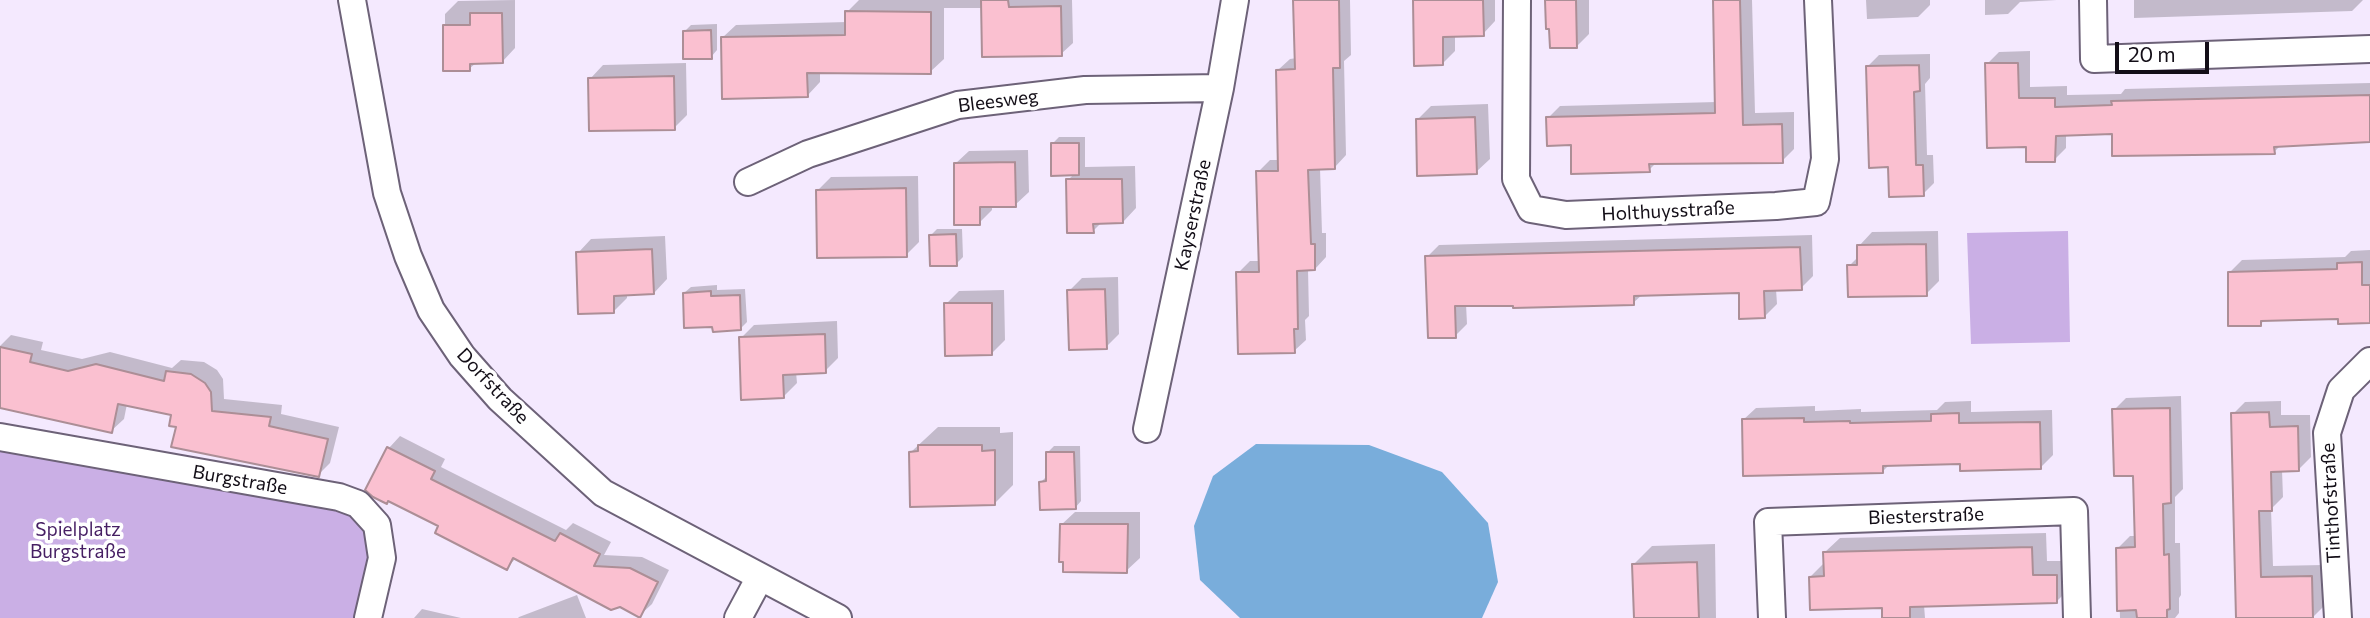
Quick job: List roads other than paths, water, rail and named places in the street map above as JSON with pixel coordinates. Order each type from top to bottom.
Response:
[{"type":"street","name":"Dorfstraße","points":[[352,0],[387,193],[408,256],[431,310],[462,356],[500,399],[603,493],[838,618]]},
{"type":"street","name":"Kayserstraße","points":[[1147,429],[1220,88],[1235,0]]},
{"type":"street","name":"Holthuysstraße","points":[[1517,0],[1516,178],[1531,209],[1566,215],[1816,202],[1825,159],[1818,0]]},
{"type":"street","points":[[2093,0],[2094,59],[2370,49]]},
{"type":"street","name":"Bleesweg","points":[[748,182],[808,154],[958,105],[1086,90],[1220,88]]},
{"type":"street","name":"Tinthofstraße","points":[[2338,618],[2327,433],[2341,390],[2370,361]]},
{"type":"street","name":"Burgstraße","points":[[0,437],[339,497],[358,504],[377,525],[382,558],[368,618]]},
{"type":"street","name":"Biesterstraße","points":[[1772,618],[1768,522],[2074,511],[2077,618]]},
{"type":"street","points":[[738,618],[760,577]]},
{"type":"water","points":[[1256,444],[1369,445],[1442,472],[1488,523],[1498,582],[1482,618],[1240,618],[1200,580],[1194,526],[1213,476]]},
{"type":"park label","name":"Spielplatz Burgstraße","points":[[78,541]]}]
